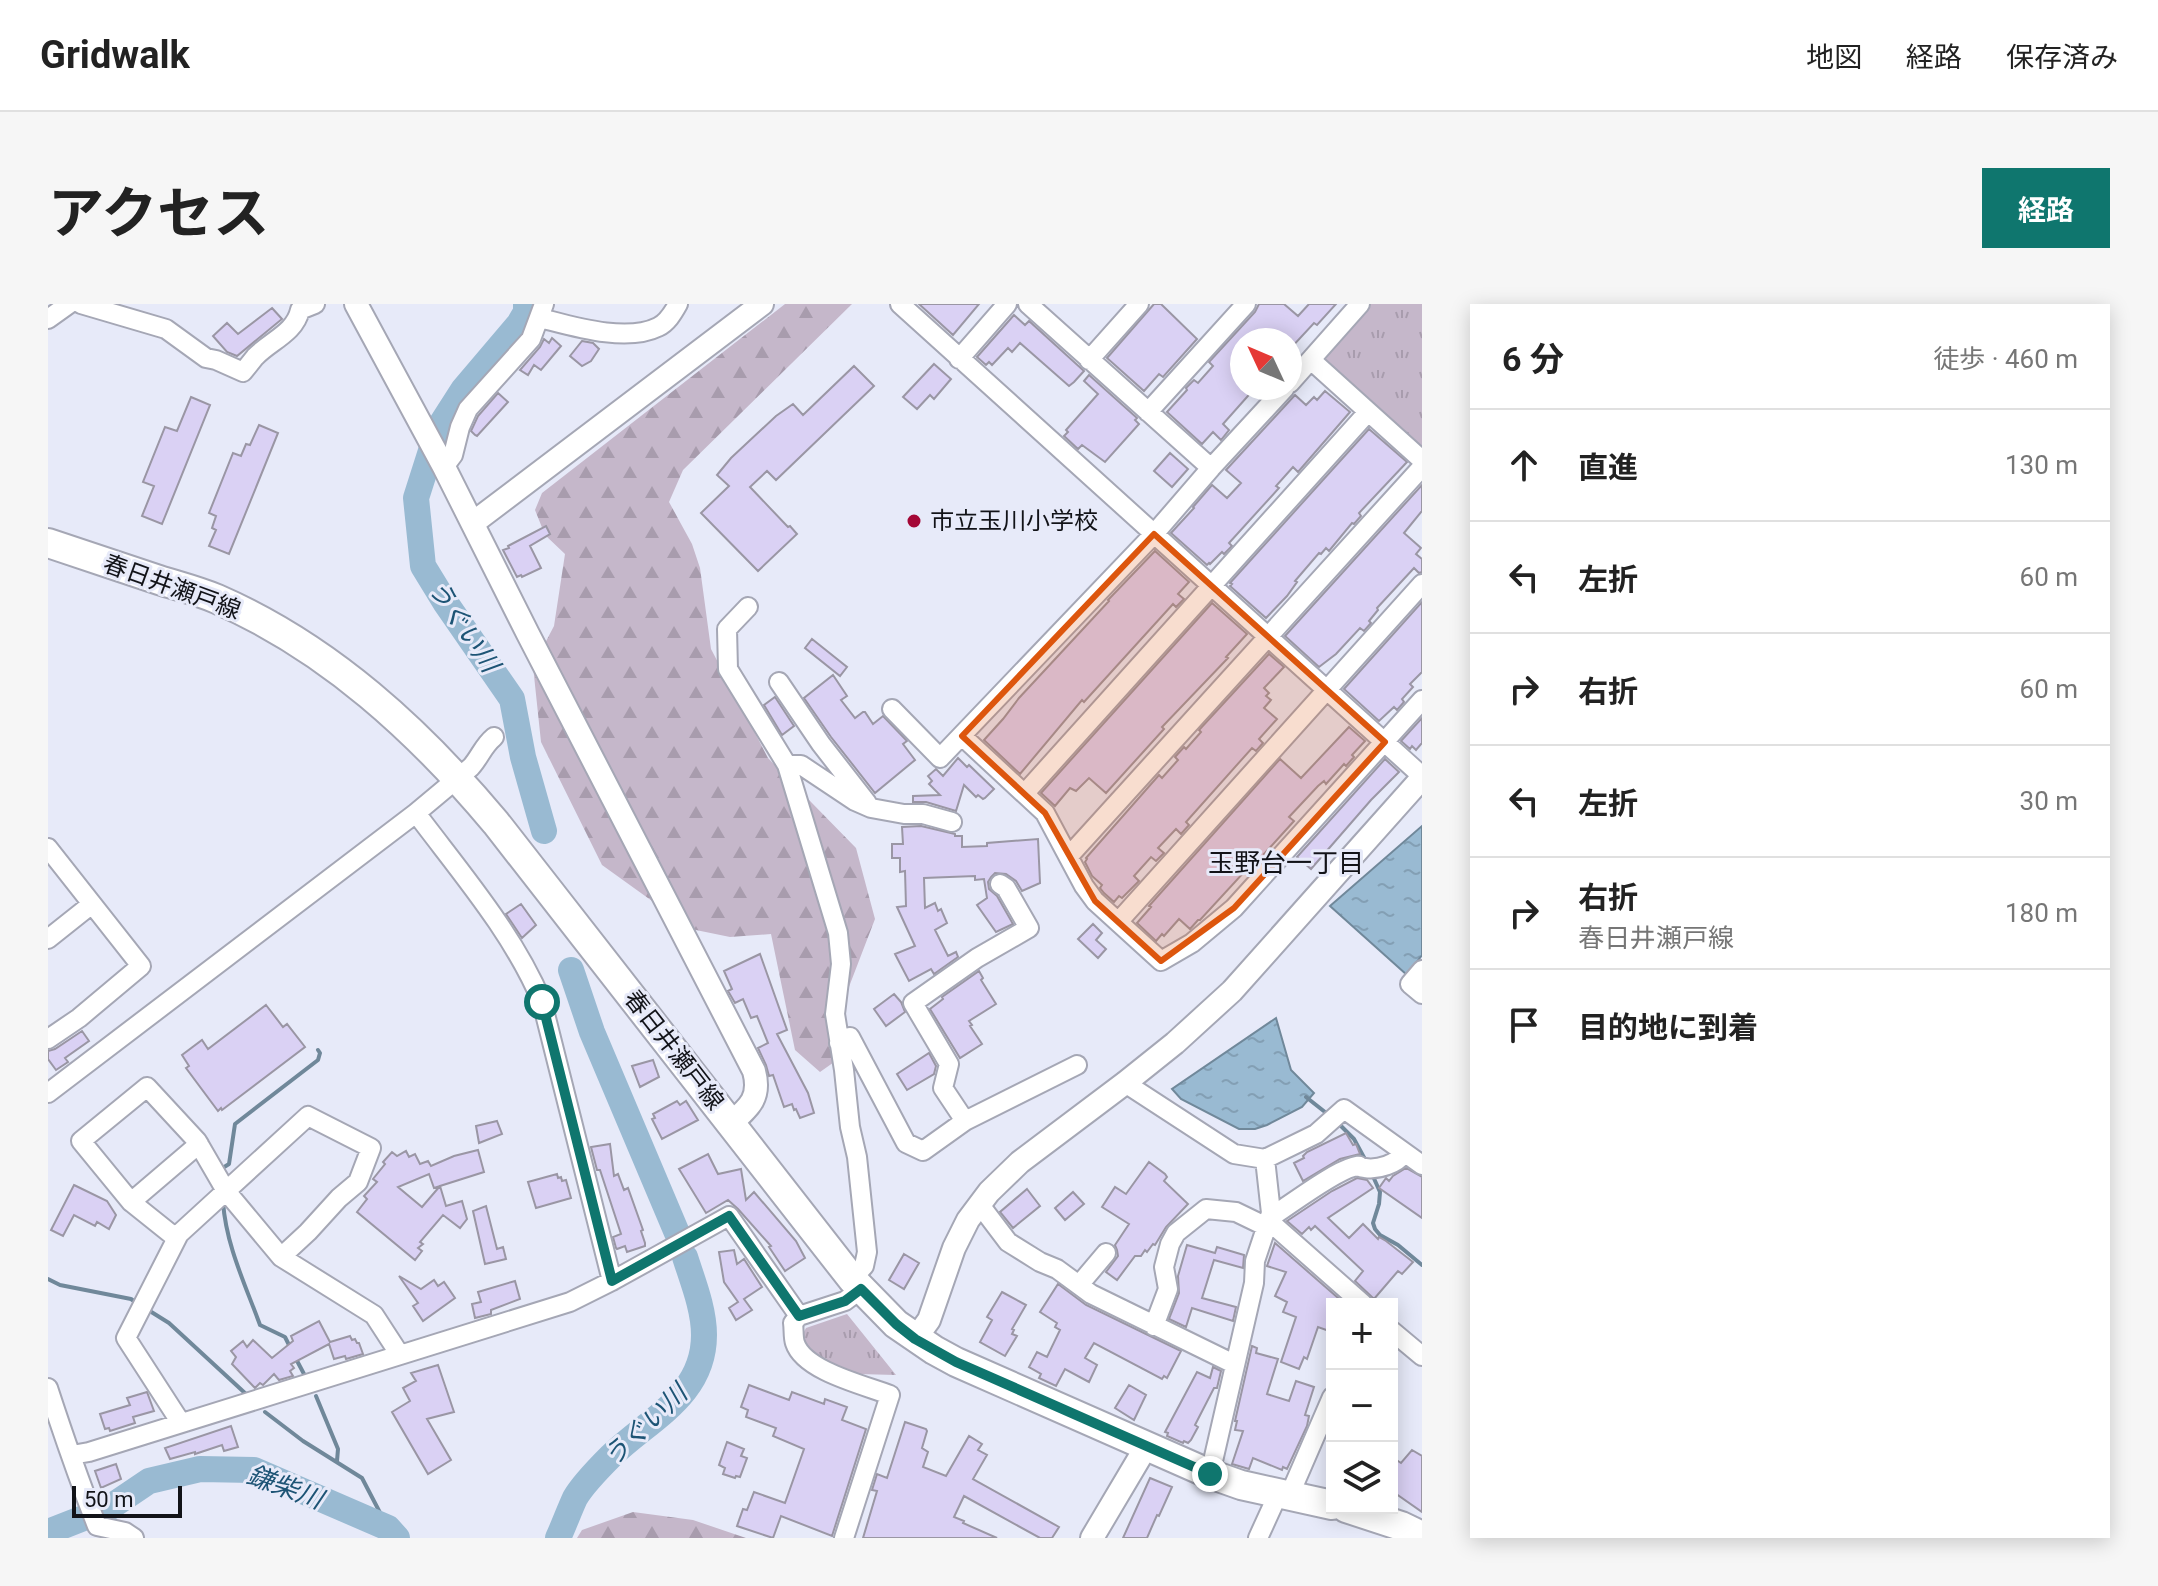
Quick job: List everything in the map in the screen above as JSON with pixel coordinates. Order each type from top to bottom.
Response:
[{"type":"main road","name":"春日井瀬戸線","points":[[48,543],[215,598],[274,627],[327,660],[378,701],[459,779],[856,1284],[915,1339],[956,1362],[1210,1474],[1241,1485],[1326,1504]]},
{"type":"main road","points":[[1364,1514],[1422,1536]]},
{"type":"street","points":[[48,319],[69,304]]},
{"type":"street","points":[[81,304],[166,329],[206,358],[243,372],[257,355],[273,345],[298,320],[300,310],[315,304]]},
{"type":"street","points":[[356,304],[444,467],[754,1071],[758,1086],[751,1103],[731,1123]]},
{"type":"street","points":[[444,467],[453,455],[468,409],[531,339],[542,311],[604,332],[624,334],[658,327],[678,304]]},
{"type":"street","points":[[473,523],[762,304]]},
{"type":"street","points":[[900,304],[1422,777],[1232,991],[1175,1043],[1020,1162],[989,1192],[968,1220],[954,1248],[929,1320],[915,1339]]},
{"type":"street","points":[[959,359],[1007,304]]},
{"type":"street","points":[[1028,304],[1211,468]]},
{"type":"street","points":[[1089,360],[1139,304]]},
{"type":"street","points":[[1148,412],[1246,304]]},
{"type":"street","points":[[1302,370],[1359,304]]},
{"type":"street","points":[[1311,360],[1422,460]]},
{"type":"street","points":[[892,709],[940,758],[1154,534],[1274,400]]},
{"type":"street","points":[[1025,793],[1368,412]]},
{"type":"street","points":[[1069,856],[1422,467]]},
{"type":"street","points":[[1119,921],[1422,584]]},
{"type":"street","points":[[748,607],[727,629],[728,669],[787,765],[838,933],[841,964],[835,1014],[857,1157],[867,1252],[856,1284],[845,1301],[799,1316],[793,1323],[794,1342],[803,1356],[817,1367],[890,1395],[844,1538]]},
{"type":"street","points":[[779,682],[821,744],[871,808]]},
{"type":"street","points":[[962,736],[1045,813],[1095,901],[1161,961],[1192,943],[1234,908],[1422,700]]},
{"type":"street","points":[[48,1093],[459,779],[494,737]]},
{"type":"street","points":[[787,765],[801,765],[855,801],[871,808],[923,814],[952,822]]},
{"type":"street","points":[[416,813],[531,975],[542,1002],[612,1281]]},
{"type":"street","points":[[48,848],[141,966],[79,1018],[48,1039]]},
{"type":"street","points":[[965,1121],[943,1088],[949,1064],[913,1003],[977,958],[1029,928],[1006,888],[1000,884]]},
{"type":"street","points":[[48,939],[92,904]]},
{"type":"street","points":[[1422,970],[1410,984],[1422,994]]},
{"type":"street","points":[[839,1043],[850,1037],[906,1143],[923,1151],[965,1121],[1077,1065]]},
{"type":"street","points":[[1125,1083],[1234,1154],[1265,1159],[1316,1134],[1344,1109],[1422,1165]]},
{"type":"street","points":[[176,1238],[131,1202],[81,1141],[147,1087],[199,1144],[226,1191],[281,1257],[374,1315],[400,1355]]},
{"type":"street","points":[[181,1423],[126,1338],[176,1238],[308,1116],[371,1148],[358,1182],[281,1257]]},
{"type":"street","points":[[131,1202],[199,1144]]},
{"type":"street","points":[[1269,1220],[1344,1170],[1357,1165],[1365,1168],[1389,1165],[1405,1153]]},
{"type":"street","points":[[1210,1474],[1254,1283],[1255,1261],[1269,1220],[1265,1159]]},
{"type":"street","points":[[980,1205],[1008,1242],[1057,1269],[1091,1294],[1234,1364]]},
{"type":"street","points":[[1154,1326],[1168,1289],[1164,1267],[1170,1244],[1176,1233],[1206,1209],[1269,1220],[1356,1298]]},
{"type":"street","points":[[72,1455],[570,1302],[729,1216],[799,1316]]},
{"type":"street","points":[[1079,1285],[1106,1253]]},
{"type":"street","points":[[1398,1336],[1422,1356]]},
{"type":"street","points":[[48,1388],[97,1526],[125,1532],[134,1538]]},
{"type":"street","points":[[1258,1538],[1326,1409]]},
{"type":"street","points":[[1092,1538],[1146,1447]]},
{"type":"highlighted area","points":[[1154,534],[1385,742],[1234,908],[1161,961],[1095,901],[1045,813],[962,736]]},
{"type":"green space","points":[[785,304],[852,304],[683,470],[669,502],[692,544],[700,568],[711,649],[768,758],[856,848],[875,919],[842,1005],[837,1060],[820,1072],[795,1050],[771,934],[730,937],[691,929],[602,865],[541,742],[533,666],[554,626],[565,554],[545,535],[535,510],[542,493]]},
{"type":"green space","points":[[1369,304],[1422,304],[1422,452],[1324,363],[1323,356]]},
{"type":"green space","points":[[847,1314],[896,1375],[858,1374],[830,1365],[806,1351],[800,1339],[806,1328]]},
{"type":"green space","points":[[633,1512],[693,1520],[746,1538],[577,1538],[582,1530]]},
{"type":"water","points":[[1422,826],[1422,955],[1407,975],[1330,906]]},
{"type":"water","points":[[1276,1018],[1291,1070],[1314,1093],[1302,1107],[1267,1125],[1239,1129],[1181,1099],[1172,1089]]},
{"type":"building","points":[[919,304],[979,304],[953,335]]},
{"type":"building","points":[[1154,304],[1161,304],[1197,339],[1163,377],[1159,374],[1144,391],[1107,358]]},
{"type":"building","points":[[1259,304],[1284,304],[1298,316],[1309,304],[1336,304],[1302,336],[1302,328],[1240,328]]},
{"type":"building","points":[[272,308],[282,319],[237,356],[227,352],[213,336],[227,323],[238,334]]},
{"type":"building","points":[[1014,315],[1025,325],[1029,321],[1084,371],[1074,382],[1069,386],[1020,343],[1012,352],[1008,348],[992,365],[989,362],[986,365],[977,357]]},
{"type":"building","points":[[552,338],[561,346],[541,370],[534,365],[528,375],[520,370],[544,339],[549,343]]},
{"type":"building","points":[[1230,339],[1230,400],[1244,400],[1223,424],[1229,430],[1221,440],[1213,432],[1202,444],[1167,412],[1194,380],[1198,383],[1213,366],[1209,362]]},
{"type":"building","points":[[582,341],[593,343],[599,349],[591,361],[582,366],[570,356]]},
{"type":"building","points":[[934,364],[951,379],[934,399],[930,395],[917,409],[903,397]]},
{"type":"building","points":[[854,366],[874,386],[776,480],[767,471],[750,487],[797,534],[758,571],[701,513],[729,486],[717,475],[776,416],[793,404],[803,415]]},
{"type":"building","points":[[1089,375],[1137,418],[1135,420],[1139,424],[1105,462],[1082,445],[1078,449],[1064,436],[1098,394],[1084,381]]},
{"type":"building","points":[[1325,391],[1350,412],[1298,472],[1293,467],[1276,486],[1279,488],[1229,543],[1232,546],[1207,565],[1171,533],[1212,485],[1227,498],[1241,483],[1226,470],[1290,400],[1300,400],[1306,405],[1314,397],[1317,400]]},
{"type":"building","points":[[498,393],[508,402],[475,435],[471,431],[478,416]]},
{"type":"building","points":[[191,397],[210,405],[162,524],[142,516],[154,486],[143,482],[165,427],[177,431]]},
{"type":"building","points":[[259,425],[278,433],[229,554],[209,546],[216,530],[212,528],[216,516],[209,513],[233,453],[241,456]]},
{"type":"building","points":[[1369,429],[1407,462],[1359,513],[1361,516],[1329,551],[1326,548],[1319,553],[1266,618],[1230,583]]},
{"type":"building","points":[[1170,453],[1188,469],[1172,487],[1154,471]]},
{"type":"building","points":[[1422,485],[1422,511],[1404,533],[1421,548],[1416,554],[1422,559],[1422,572],[1414,568],[1377,608],[1364,631],[1360,628],[1319,667],[1285,636]]},
{"type":"building","points":[[546,526],[550,534],[530,546],[541,568],[517,577],[503,550]]},
{"type":"building","points":[[1155,551],[1189,582],[1178,594],[1184,599],[1176,607],[1173,604],[1084,702],[1082,700],[1020,774],[984,740]]},
{"type":"building","points":[[1422,602],[1422,672],[1410,684],[1413,687],[1397,710],[1394,707],[1379,721],[1344,689]]},
{"type":"building","points":[[1212,603],[1247,634],[1106,793],[1089,778],[1076,791],[1070,788],[1055,806],[1041,793]]},
{"type":"building","points":[[812,639],[847,667],[840,676],[805,648]]},
{"type":"building","points":[[1269,654],[1284,667],[1264,688],[1271,700],[1264,708],[1277,719],[1259,739],[1263,743],[1256,751],[1252,748],[1186,822],[1189,825],[1181,834],[1176,829],[1158,848],[1164,853],[1156,861],[1151,857],[1134,876],[1139,881],[1114,902],[1092,876],[1086,858],[1159,775],[1162,778],[1178,760],[1175,757],[1184,747],[1186,749],[1201,732],[1199,730]]},
{"type":"building","points":[[833,675],[847,696],[841,700],[855,718],[865,712],[873,724],[883,716],[907,741],[903,744],[915,760],[875,793],[804,698]]},
{"type":"building","points":[[775,697],[794,726],[782,735],[764,705]]},
{"type":"building","points":[[1422,718],[1422,743],[1416,750],[1412,746],[1410,749],[1401,741]]},
{"type":"building","points":[[1349,727],[1365,741],[1352,755],[1354,757],[1326,784],[1324,781],[1318,786],[1289,817],[1294,821],[1266,855],[1249,874],[1245,871],[1200,920],[1190,929],[1179,919],[1156,941],[1137,923],[1280,759],[1301,778]]},
{"type":"building","points":[[958,758],[994,789],[983,799],[978,795],[976,797],[964,785],[956,811],[926,802],[913,802],[913,796],[940,795],[929,784],[932,781],[928,776],[936,769],[943,776]]},
{"type":"building","points":[[1385,759],[1399,772],[1311,869],[1297,857]]},
{"type":"building","points":[[921,826],[962,836],[962,847],[1038,839],[1040,883],[1022,891],[1016,881],[1006,874],[995,873],[991,877],[989,889],[997,896],[1013,924],[996,932],[977,905],[987,898],[984,879],[975,880],[975,876],[924,878],[925,908],[935,903],[938,911],[941,909],[947,923],[935,930],[948,956],[956,952],[958,957],[934,974],[931,969],[909,981],[895,954],[915,946],[897,907],[906,906],[905,871],[900,872],[900,858],[892,858],[892,844],[903,844],[902,827]]},
{"type":"building","points":[[521,904],[536,925],[522,938],[506,914]]},
{"type":"building","points":[[1093,924],[1102,933],[1096,940],[1106,949],[1098,958],[1078,939]]},
{"type":"building","points":[[760,954],[787,1030],[777,1034],[808,1093],[814,1113],[800,1118],[792,1104],[784,1107],[773,1075],[769,1076],[758,1048],[768,1043],[757,1016],[751,1018],[743,999],[735,1003],[728,991],[732,989],[724,971]]},
{"type":"building","points":[[979,971],[996,1004],[969,1021],[982,1044],[960,1058],[930,1009]]},
{"type":"building","points":[[894,994],[905,1012],[886,1026],[874,1009]]},
{"type":"building","points":[[266,1005],[283,1027],[287,1024],[305,1047],[218,1111],[186,1068],[189,1066],[182,1055],[202,1040],[208,1049]]},
{"type":"building","points":[[82,1031],[89,1041],[65,1058],[68,1062],[56,1070],[48,1059],[48,1051]]},
{"type":"building","points":[[929,1053],[936,1066],[934,1074],[907,1090],[897,1074]]},
{"type":"building","points":[[653,1060],[659,1077],[640,1087],[632,1066]]},
{"type":"building","points":[[677,1101],[680,1105],[686,1101],[698,1120],[662,1139],[652,1119],[655,1118],[653,1114]]},
{"type":"building","points":[[497,1121],[502,1134],[479,1143],[476,1126]]},
{"type":"building","points":[[1346,1133],[1360,1154],[1340,1159],[1303,1181],[1294,1163],[1304,1158],[1307,1152]]},
{"type":"building","points":[[610,1144],[614,1176],[618,1174],[624,1190],[628,1188],[643,1230],[645,1246],[627,1252],[625,1246],[616,1248],[613,1237],[621,1234],[591,1147]]},
{"type":"building","points":[[478,1150],[484,1172],[440,1186],[446,1206],[462,1201],[467,1219],[460,1228],[443,1215],[420,1242],[423,1244],[418,1248],[422,1251],[415,1260],[357,1212],[367,1199],[364,1196],[377,1182],[373,1179],[392,1152],[397,1156],[406,1151],[409,1157],[415,1154],[420,1164],[428,1161],[431,1166]],"holes":[[[429,1174],[434,1188],[440,1186],[422,1207],[398,1187]]]},
{"type":"building","points":[[708,1154],[718,1174],[741,1169],[746,1200],[754,1192],[796,1241],[805,1258],[785,1271],[771,1246],[728,1200],[706,1213],[679,1169]]},
{"type":"building","points":[[1149,1162],[1165,1174],[1167,1177],[1164,1181],[1188,1204],[1166,1227],[1155,1245],[1141,1256],[1135,1256],[1117,1280],[1106,1272],[1118,1256],[1115,1245],[1129,1224],[1102,1207],[1115,1187],[1126,1194]]},
{"type":"building","points":[[1406,1168],[1422,1177],[1422,1218],[1379,1188],[1386,1178],[1389,1181]]},
{"type":"building","points":[[557,1174],[562,1181],[566,1180],[571,1198],[536,1208],[528,1182]]},
{"type":"building","points":[[1357,1178],[1367,1180],[1373,1188],[1328,1218],[1349,1238],[1363,1224],[1378,1239],[1386,1241],[1413,1262],[1402,1274],[1398,1271],[1375,1298],[1355,1281],[1363,1271],[1315,1226],[1302,1234],[1287,1221]]},
{"type":"building","points":[[74,1185],[107,1201],[116,1215],[109,1229],[97,1222],[95,1226],[74,1215],[63,1236],[51,1230]]},
{"type":"building","points":[[1027,1189],[1040,1206],[1013,1228],[1000,1212]]},
{"type":"building","points":[[1073,1192],[1084,1204],[1065,1220],[1055,1208]]},
{"type":"building","points":[[486,1206],[497,1249],[503,1247],[506,1259],[485,1264],[473,1211]]},
{"type":"building","points":[[1275,1243],[1338,1298],[1326,1298],[1326,1330],[1318,1327],[1307,1359],[1304,1357],[1299,1369],[1281,1362],[1296,1317],[1283,1312],[1287,1302],[1275,1296],[1286,1272],[1267,1266]]},
{"type":"building","points":[[1187,1245],[1215,1253],[1217,1247],[1244,1255],[1243,1268],[1214,1260],[1202,1298],[1236,1307],[1233,1321],[1192,1308],[1186,1327],[1169,1319],[1179,1293],[1178,1276]]},
{"type":"building","points":[[734,1250],[737,1264],[744,1259],[762,1287],[744,1299],[752,1310],[736,1320],[729,1308],[738,1302],[724,1282],[719,1252]]},
{"type":"building","points":[[904,1254],[919,1263],[904,1289],[889,1280]]},
{"type":"building","points":[[399,1276],[421,1289],[434,1280],[438,1286],[444,1282],[455,1298],[423,1321],[413,1306],[418,1303]]},
{"type":"building","points":[[515,1281],[520,1299],[491,1310],[491,1314],[475,1318],[472,1304],[481,1302],[478,1292]]},
{"type":"building","points":[[1058,1284],[1086,1305],[1181,1351],[1167,1378],[1164,1376],[1162,1379],[1094,1343],[1085,1358],[1097,1365],[1089,1382],[1065,1369],[1056,1386],[1039,1378],[1041,1374],[1029,1367],[1037,1352],[1047,1357],[1060,1330],[1055,1327],[1057,1323],[1040,1312]]},
{"type":"building","points":[[1002,1292],[1026,1305],[1012,1329],[1012,1334],[1017,1336],[1005,1356],[980,1342],[992,1320],[987,1317]]},
{"type":"building","points":[[319,1321],[330,1342],[350,1336],[359,1343],[363,1354],[334,1359],[329,1344],[291,1364],[293,1376],[279,1380],[274,1374],[255,1388],[232,1364],[236,1357],[231,1351],[243,1341],[247,1347],[253,1340],[272,1358],[293,1341],[291,1336]]},
{"type":"building","points":[[1252,1346],[1257,1348],[1256,1353],[1278,1359],[1267,1394],[1289,1401],[1296,1381],[1314,1387],[1305,1415],[1309,1416],[1307,1426],[1287,1469],[1283,1467],[1282,1470],[1253,1458],[1249,1469],[1232,1464],[1243,1431],[1235,1430],[1235,1421]]},
{"type":"building","points":[[438,1365],[454,1412],[427,1419],[451,1460],[428,1474],[392,1412],[410,1401],[403,1388],[416,1381],[411,1373]]},
{"type":"building","points":[[1213,1367],[1221,1371],[1217,1388],[1214,1388],[1195,1425],[1198,1427],[1191,1440],[1183,1443],[1167,1436],[1165,1432],[1197,1372],[1210,1378]]},
{"type":"building","points":[[749,1385],[789,1400],[792,1392],[824,1404],[825,1399],[847,1407],[842,1420],[866,1429],[832,1536],[781,1516],[773,1538],[737,1526],[754,1492],[785,1503],[804,1449],[773,1436],[776,1428],[746,1417],[748,1410],[741,1407]]},
{"type":"building","points":[[1129,1385],[1146,1395],[1134,1420],[1115,1408]]},
{"type":"building","points":[[147,1392],[154,1411],[133,1417],[135,1423],[110,1431],[109,1428],[105,1429],[100,1414],[130,1405],[127,1398]]},
{"type":"building","points":[[905,1422],[927,1431],[922,1448],[928,1452],[923,1467],[946,1476],[969,1436],[982,1444],[978,1450],[987,1455],[973,1479],[1059,1527],[1052,1538],[1040,1538],[964,1496],[954,1517],[997,1538],[863,1538],[877,1491],[872,1490],[877,1474],[887,1478]]},
{"type":"building","points":[[231,1426],[238,1447],[224,1451],[222,1445],[170,1459],[165,1448]]},
{"type":"building","points":[[727,1442],[744,1449],[741,1456],[747,1458],[740,1477],[723,1474],[725,1468],[719,1465]]},
{"type":"building","points":[[1412,1450],[1422,1456],[1422,1512],[1398,1495],[1398,1461],[1401,1463]]},
{"type":"building","points":[[116,1464],[121,1479],[101,1488],[95,1471]]},
{"type":"building","points":[[1150,1478],[1172,1487],[1159,1516],[1147,1538],[1123,1538]]},
{"type":"waterway","name":"うぐい川","points":[[526,304],[526,312],[519,324],[463,390],[438,429],[416,498],[423,566],[512,699],[523,757],[544,831]]},
{"type":"waterway","name":"うぐい川","points":[[571,970],[592,1032],[677,1233]]},
{"type":"waterway","points":[[221,1169],[229,1164],[235,1124],[318,1060],[318,1050]]},
{"type":"waterway","points":[[1306,1097],[1330,1116]]},
{"type":"waterway","points":[[1337,1122],[1354,1139],[1367,1163]]},
{"type":"waterway","points":[[1372,1174],[1380,1192],[1373,1223],[1375,1229],[1422,1265]]},
{"type":"waterway","points":[[223,1202],[232,1249],[260,1325],[285,1337],[291,1349]]},
{"type":"waterway","name":"うぐい川","points":[[558,1538],[575,1498],[587,1482],[611,1456],[672,1404],[695,1374],[702,1356],[704,1325],[685,1257]]},
{"type":"waterway","points":[[48,1279],[60,1285],[131,1299],[138,1304]]},
{"type":"waterway","points":[[145,1308],[169,1323],[246,1394]]},
{"type":"waterway","points":[[295,1357],[304,1374]]},
{"type":"waterway","points":[[316,1396],[338,1449],[337,1461]]},
{"type":"waterway","points":[[265,1412],[303,1441],[362,1478],[388,1528]]},
{"type":"waterway","name":"鎌柴川","points":[[48,1532],[109,1508],[149,1481],[200,1469],[254,1470],[388,1528],[397,1538]]},
{"type":"place","name":"市立玉川小学校","points":[[914,521]]},
{"type":"district","name":"玉野台一丁目","points":[[1286,863]]},
{"type":"route","points":[[542,1002],[612,1281],[729,1216],[799,1316],[845,1301],[861,1289],[915,1339],[956,1362],[1210,1474]]}]
